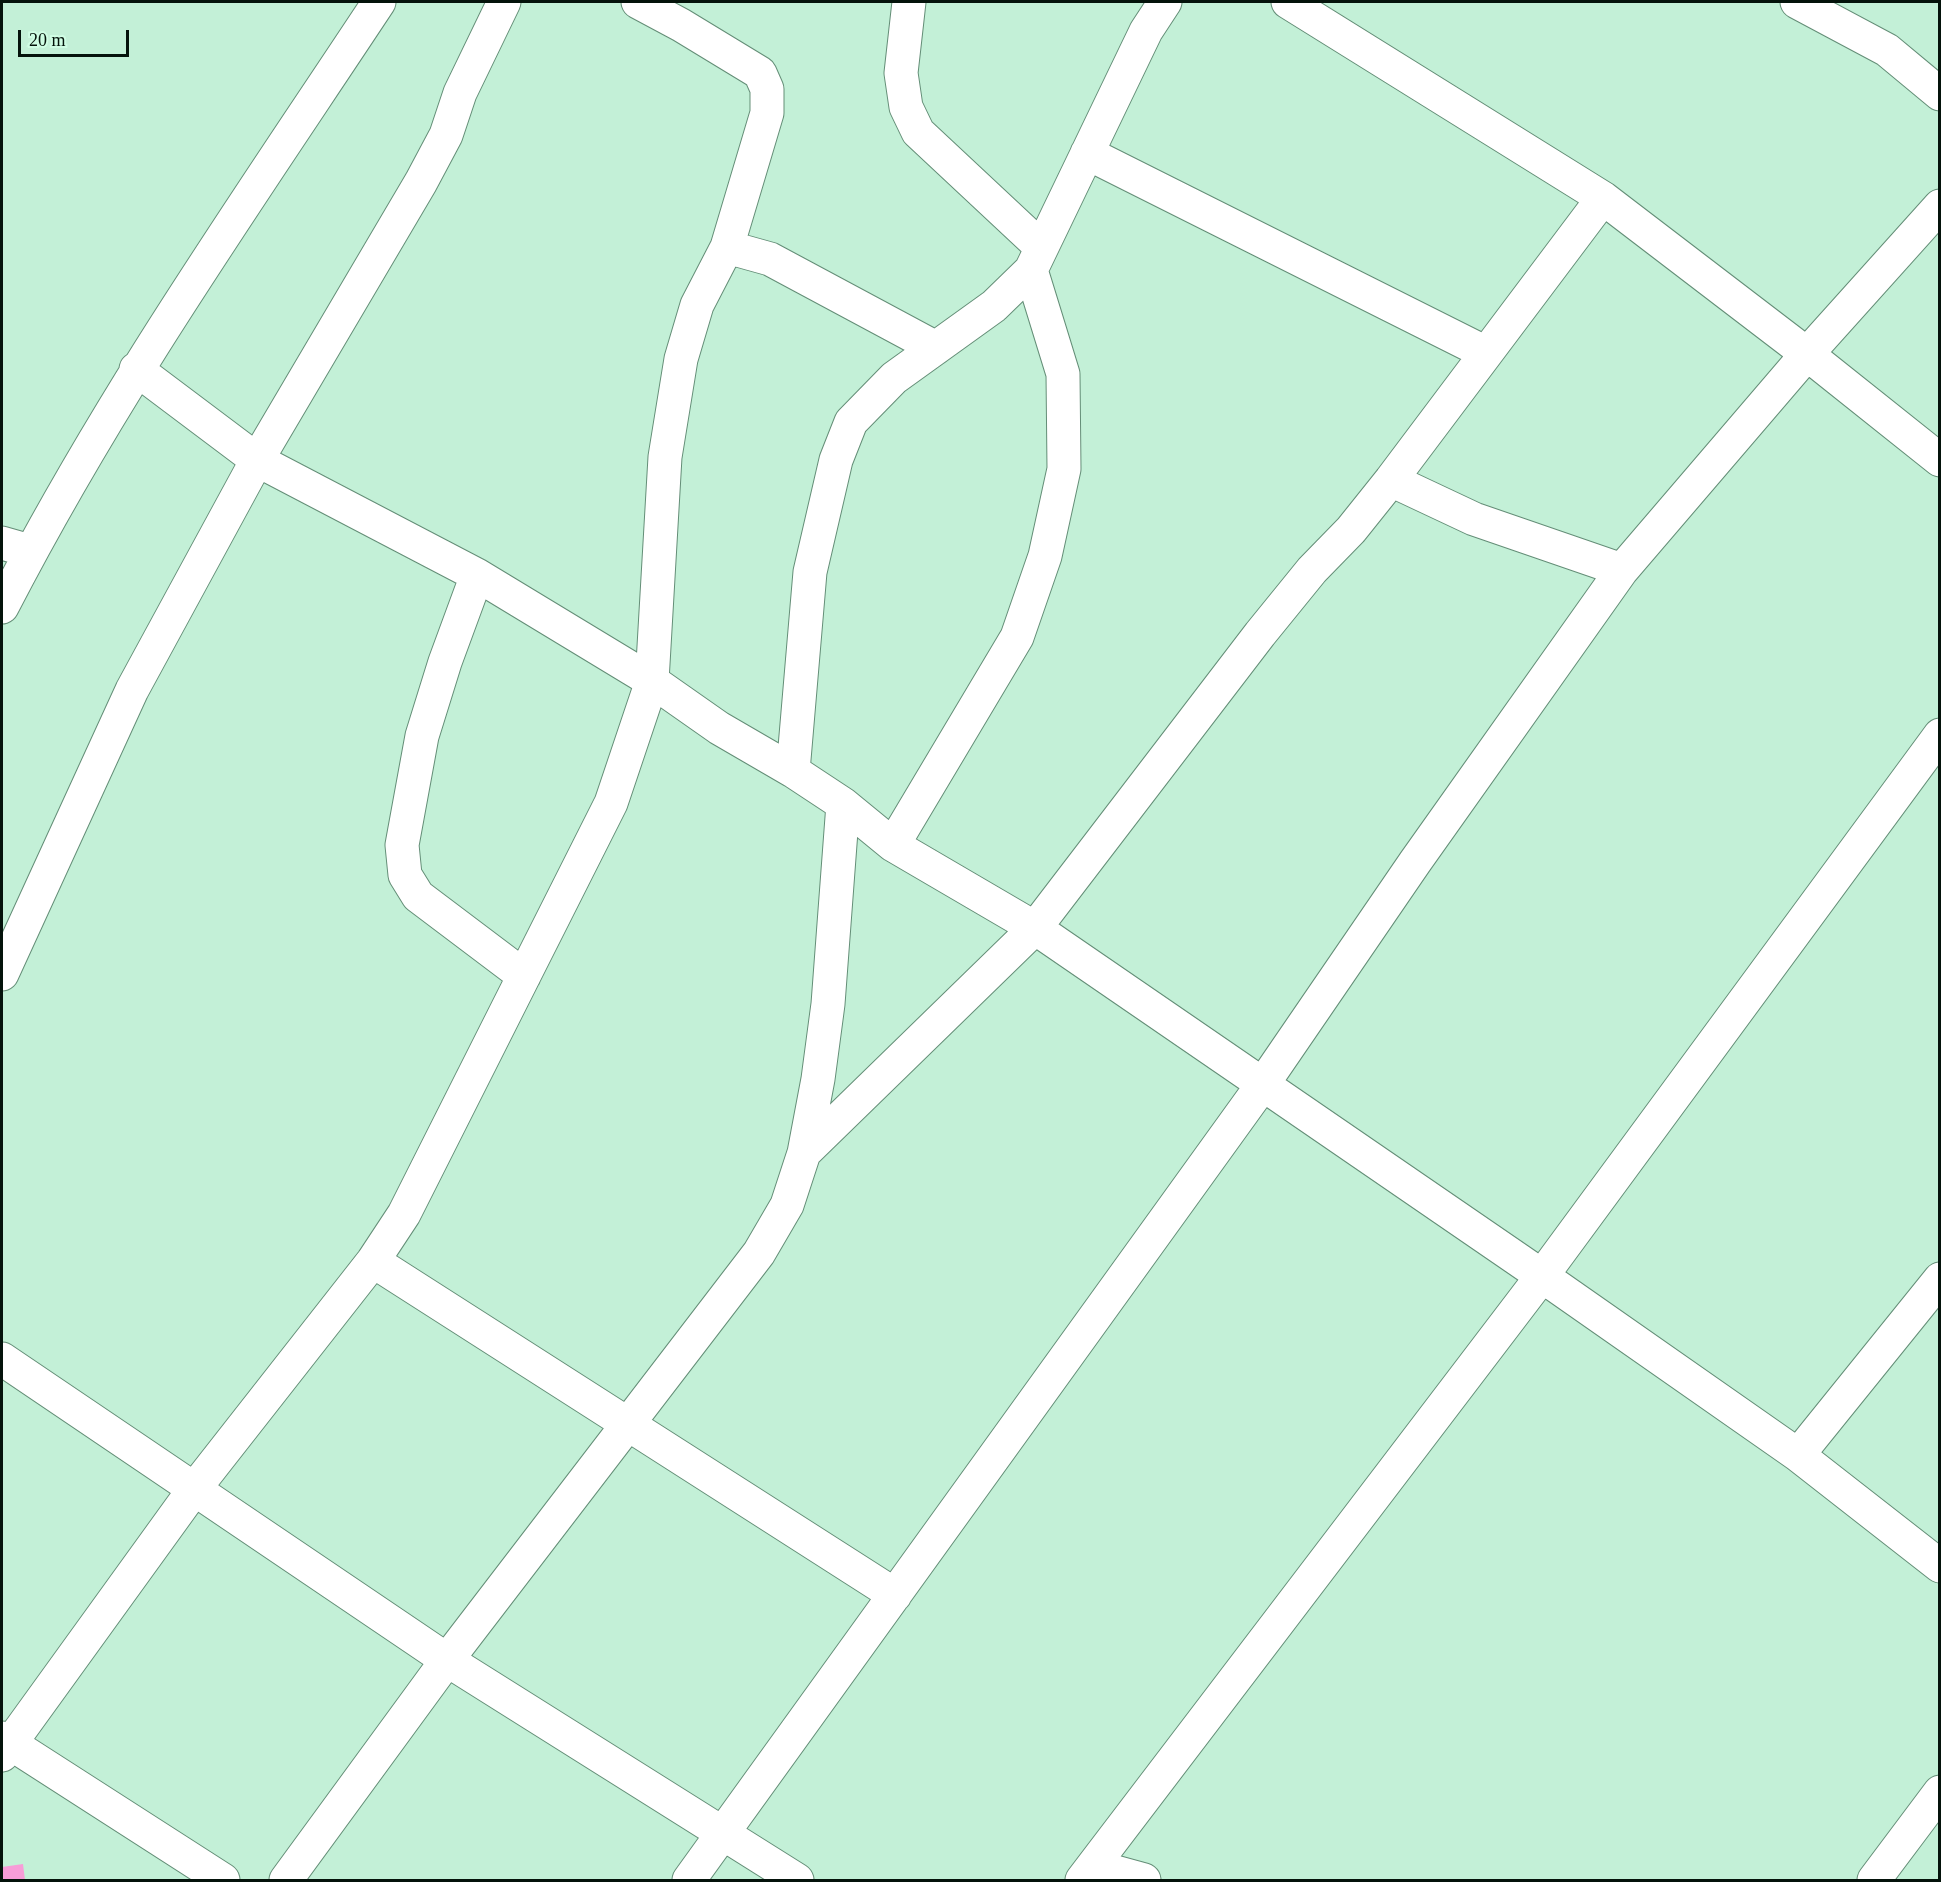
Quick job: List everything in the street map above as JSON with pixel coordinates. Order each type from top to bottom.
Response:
[{"type":"street","points":[[2,607],[16,547],[379,2]]},
{"type":"street","points":[[2,974],[132,690],[257,460],[446,135],[460,93],[504,2]]},
{"type":"street","points":[[223,1881],[4,1745],[195,1488],[373,1261],[404,1214],[611,803],[652,681],[664,457],[681,358],[697,305],[727,247],[767,113],[767,90],[760,73],[684,13],[638,2]]},
{"type":"street","points":[[893,845],[1017,637],[1045,556],[1064,469],[1064,374],[1036,258],[918,132],[906,107],[901,73],[909,2]]},
{"type":"street","points":[[793,771],[810,572],[836,460],[851,422],[894,378],[994,306],[1036,258],[1146,31],[1165,2]]},
{"type":"street","points":[[1288,2],[1603,198],[1808,354],[1940,460]]},
{"type":"street","points":[[1797,2],[1887,50],[1940,94]]},
{"type":"street","points":[[1087,153],[1486,353]]},
{"type":"street","points":[[804,1153],[1035,928],[1282,606],[1312,570],[1351,530],[1391,480],[1603,198]]},
{"type":"street","points":[[689,1881],[1263,1084],[1415,862],[1622,570],[1808,354],[1940,206]]},
{"type":"street","points":[[727,247],[770,259],[936,348]]},
{"type":"street","points":[[136,369],[257,460],[477,575],[652,681],[719,728],[793,771],[843,804],[893,845],[1035,928],[1798,1455],[1940,1566]]},
{"type":"street","points":[[1391,480],[1474,519],[1622,570]]},
{"type":"street","points":[[477,575],[444,662],[422,736],[402,845],[405,875],[418,896],[524,976]]},
{"type":"street","points":[[1144,1881],[1087,1873],[1542,1276],[1940,735]]},
{"type":"street","points":[[286,1881],[447,1660],[759,1253],[787,1205],[804,1153],[818,1080],[828,1004],[843,804]]},
{"type":"street","points":[[373,1261],[895,1595]]},
{"type":"street","points":[[1798,1455],[1940,1280]]},
{"type":"street","points":[[2,1359],[447,1660],[797,1881]]},
{"type":"street","points":[[1874,1881],[1940,1792]]},
{"type":"building","points":[[23,1864],[25,1880],[2,1880],[2,1867]]}]
